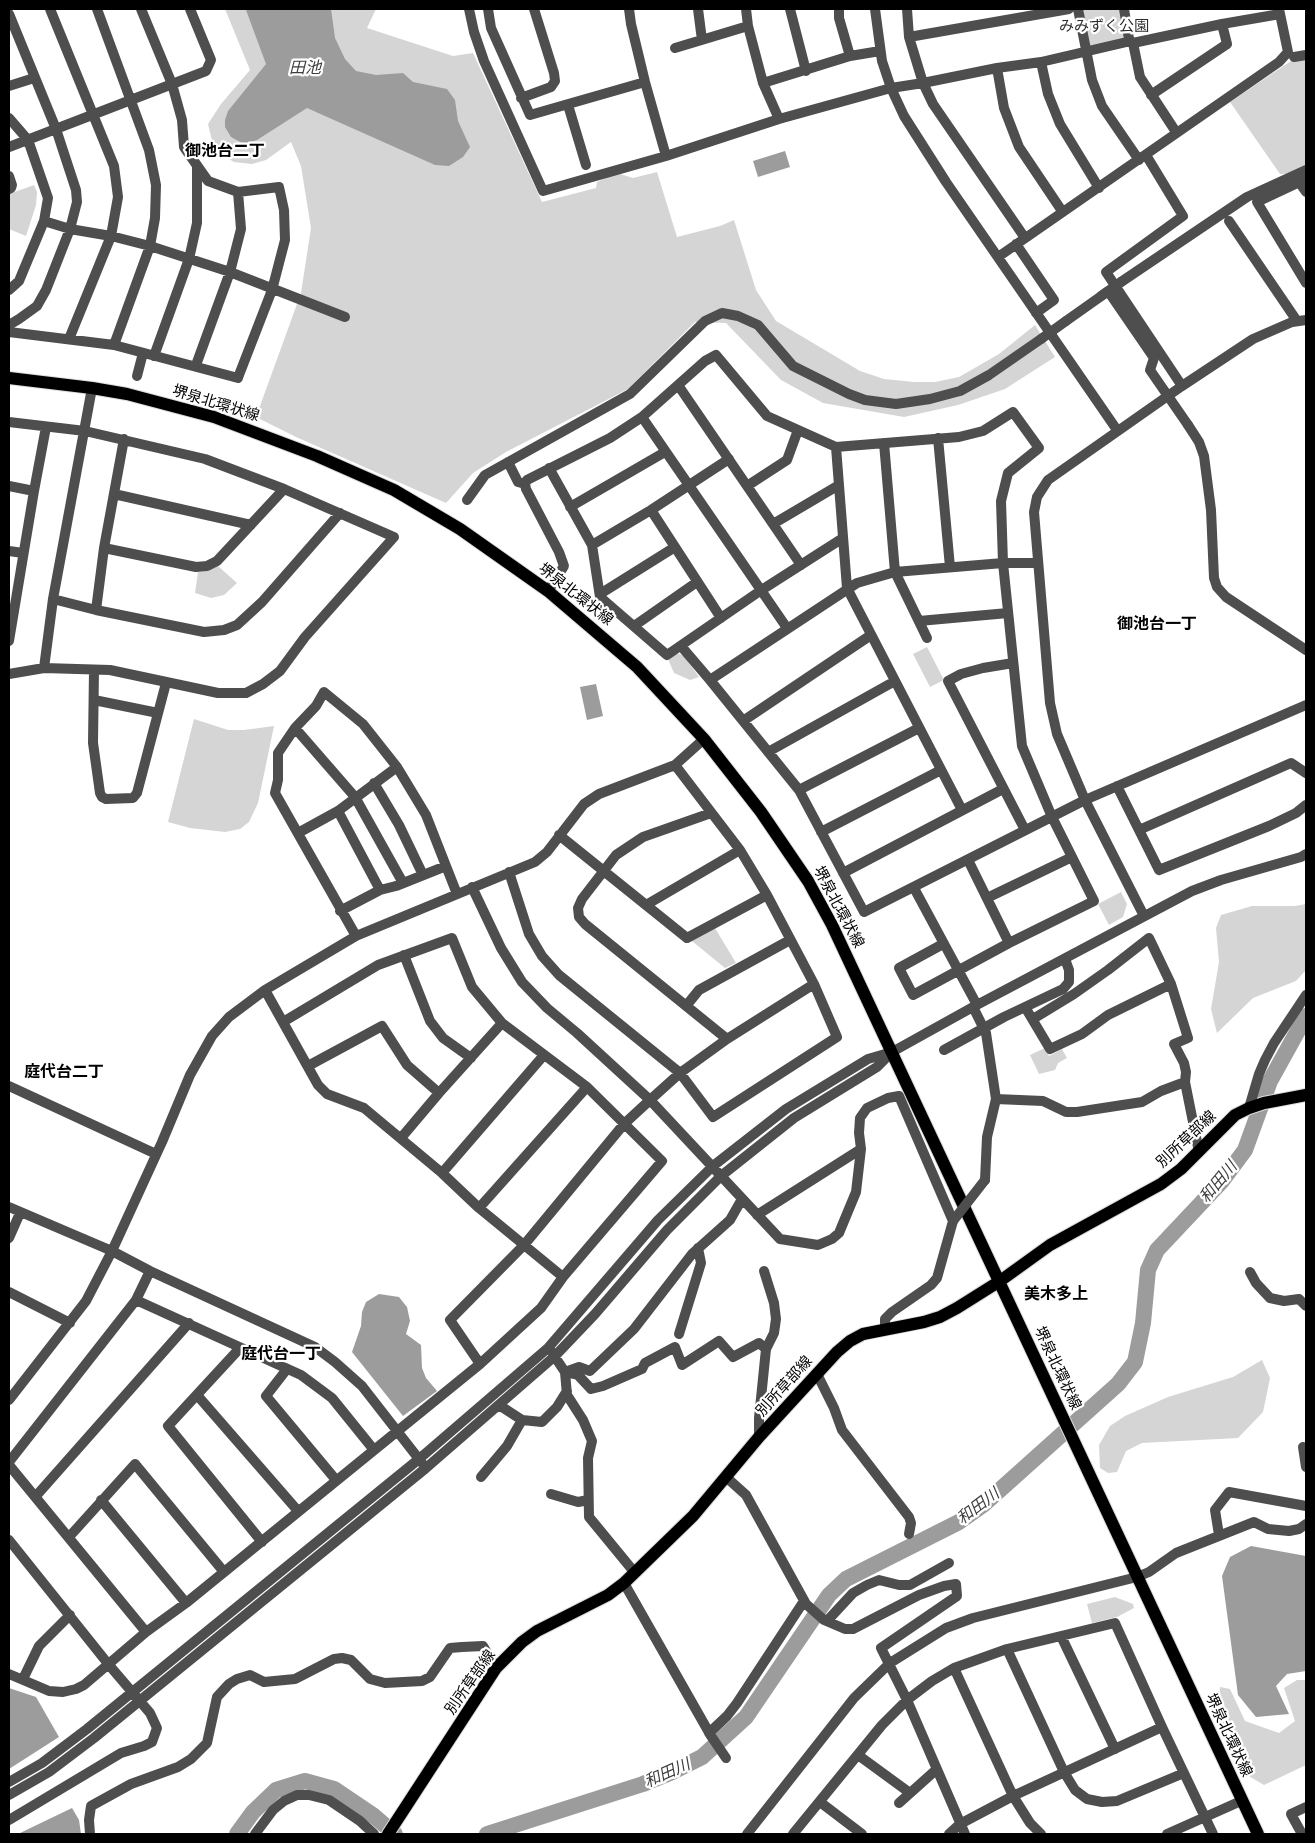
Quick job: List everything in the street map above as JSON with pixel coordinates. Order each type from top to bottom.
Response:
[{"type":"main road","name":"堺泉北環状線","points":[[9,378],[127,394],[214,417],[317,456],[403,495],[460,529],[548,591],[637,667],[704,739],[761,812],[808,881],[832,925],[1258,1834]]},
{"type":"main road","name":"別所草部線","points":[[388,1834],[496,1668],[522,1642],[537,1631],[608,1595],[635,1573],[693,1516],[759,1438],[837,1352],[856,1337],[885,1329],[924,1322],[940,1317],[957,1308],[1000,1281],[1050,1245],[1162,1184],[1199,1152],[1236,1114],[1251,1107],[1306,1095]]},
{"type":"street","points":[[50,9],[114,166],[118,197],[111,236],[69,339]]},
{"type":"street","points":[[97,9],[149,150],[156,185],[156,218],[150,246],[114,345]]},
{"type":"street","points":[[9,332],[114,345],[196,365],[238,378],[272,290],[285,240],[284,210],[280,187],[238,192],[208,181],[184,147],[182,120],[172,84],[141,9]]},
{"type":"street","points":[[9,147],[92,113],[206,71],[211,60],[190,9]]},
{"type":"street","points":[[469,9],[474,32],[484,61],[543,191],[666,156],[778,119],[891,88],[924,84],[998,68],[1041,62],[1279,11],[1288,52],[1279,62],[998,257]]},
{"type":"street","points":[[488,9],[492,28],[530,115],[645,82]]},
{"type":"street","points":[[521,98],[551,87],[554,81],[554,72],[534,9]]},
{"type":"street","points":[[629,9],[645,82],[666,156]]},
{"type":"street","points":[[698,9],[702,40]]},
{"type":"street","points":[[746,9],[748,26],[764,83],[778,119]]},
{"type":"street","points":[[790,9],[806,71]]},
{"type":"street","points":[[839,9],[839,18],[850,56]]},
{"type":"street","points":[[875,9],[880,51],[891,88],[904,116],[1117,430]]},
{"type":"street","points":[[907,9],[909,37],[924,84],[933,104],[1021,241],[1054,300],[1036,313]]},
{"type":"street","points":[[909,37],[1069,9]]},
{"type":"street","points":[[1078,9],[1092,80],[1102,106],[1184,216],[1106,272],[1182,386]]},
{"type":"street","points":[[1124,9],[1140,77],[1176,132]]},
{"type":"street","points":[[9,14],[56,129],[76,190],[78,202],[70,229],[46,290],[37,306],[20,320],[9,325]]},
{"type":"street","points":[[1151,94],[1227,44],[1222,24]]},
{"type":"street","points":[[674,48],[748,26]]},
{"type":"street","points":[[474,32],[492,28]]},
{"type":"street","points":[[764,83],[850,56],[880,51]]},
{"type":"street","points":[[1294,57],[1306,55]]},
{"type":"street","points":[[1041,62],[1048,94],[1060,124],[1099,188]]},
{"type":"street","points":[[998,68],[1004,108],[1019,147],[1062,211]]},
{"type":"street","points":[[9,86],[34,78]]},
{"type":"street","points":[[568,105],[586,165]]},
{"type":"street","points":[[9,118],[28,140],[48,198],[44,221],[19,281],[9,290]]},
{"type":"street","points":[[154,356],[189,258],[198,223],[197,166]]},
{"type":"street","points":[[467,500],[485,474],[630,394],[705,321],[722,313],[738,316],[758,325],[793,366],[849,394],[865,400],[896,404],[930,399],[960,391],[989,374],[1247,197],[1306,170]]},
{"type":"street","points":[[9,176],[12,185],[9,189]]},
{"type":"street","points":[[1306,192],[1303,181],[1256,202],[1306,283]]},
{"type":"street","points":[[196,365],[230,272],[241,229],[238,192]]},
{"type":"street","points":[[44,221],[70,229],[111,236],[189,258],[345,317]]},
{"type":"street","points":[[1144,916],[1084,800],[1057,734],[1050,703],[1034,512],[1037,497],[1048,480],[1117,430],[1253,339],[1302,320],[1229,221]]},
{"type":"street","points":[[1105,293],[1154,358],[1150,370],[1199,442],[1204,456],[1212,528],[1214,578],[1217,587],[1226,597],[1306,650]]},
{"type":"street","points":[[137,376],[143,353]]},
{"type":"street","points":[[548,591],[564,566],[563,560],[526,489],[525,484],[527,480],[610,438],[642,417],[705,361],[716,355],[767,416],[836,447],[959,437],[983,431],[1013,412],[1039,448],[1008,473],[1000,502],[1003,563],[1022,746],[1052,817],[1094,901],[1009,943],[913,995],[898,968],[943,944]]},
{"type":"street","points":[[678,385],[801,565]]},
{"type":"street","points":[[44,668],[53,599],[92,388]]},
{"type":"street","points":[[642,417],[787,628]]},
{"type":"street","points":[[9,422],[85,431],[205,459],[284,489],[394,536],[306,637],[280,671],[263,684],[246,693],[218,693],[110,670],[44,668],[9,674]]},
{"type":"street","points":[[9,641],[46,427]]},
{"type":"street","points":[[747,486],[787,460],[798,430]]},
{"type":"street","points":[[938,438],[950,567]]},
{"type":"street","points":[[96,610],[104,548],[124,439]]},
{"type":"street","points":[[884,443],[895,572],[927,638]]},
{"type":"street","points":[[836,447],[847,588],[962,810]]},
{"type":"street","points":[[570,507],[666,452]]},
{"type":"street","points":[[592,545],[651,510],[729,459]]},
{"type":"street","points":[[508,462],[518,482],[525,484]]},
{"type":"street","points":[[549,468],[592,545],[600,597],[667,655],[760,591],[843,538]]},
{"type":"street","points":[[773,524],[839,485]]},
{"type":"street","points":[[9,486],[34,491]]},
{"type":"street","points":[[104,548],[196,567],[207,566],[217,561],[284,489]]},
{"type":"street","points":[[114,494],[251,525]]},
{"type":"street","points":[[651,510],[721,618]]},
{"type":"street","points":[[53,599],[96,610],[204,632],[224,630],[237,625],[262,602],[340,513]]},
{"type":"street","points":[[600,594],[675,547]]},
{"type":"street","points":[[9,551],[23,553]]},
{"type":"street","points":[[710,680],[857,583],[895,572],[1003,563],[1038,563]]},
{"type":"street","points":[[634,626],[698,582]]},
{"type":"street","points":[[919,621],[1008,613]]},
{"type":"street","points":[[743,721],[871,635]]},
{"type":"street","points":[[681,646],[799,790],[864,912],[1084,800],[1306,705]]},
{"type":"street","points":[[1013,663],[961,674],[948,681],[1025,830]]},
{"type":"street","points":[[94,670],[94,751],[100,793],[106,799],[133,798],[137,793],[166,683]]},
{"type":"street","points":[[768,752],[895,682]]},
{"type":"street","points":[[356,936],[340,911],[275,793],[278,780],[278,753],[295,728],[316,706],[324,692],[363,724],[397,767],[426,816],[457,894]]},
{"type":"street","points":[[94,700],[158,713]]},
{"type":"street","points":[[295,728],[355,796],[403,883]]},
{"type":"street","points":[[799,790],[919,728]]},
{"type":"street","points":[[9,1400],[86,1301],[112,1251],[190,1075],[212,1036],[229,1016],[265,990],[356,936],[535,862],[547,852],[584,804],[599,794],[675,765],[704,739]]},
{"type":"street","points":[[1139,830],[1291,764],[1306,773]]},
{"type":"street","points":[[509,872],[529,934],[542,956],[559,975],[680,1073],[713,1117],[837,1037],[814,984],[767,895],[740,850],[675,765]]},
{"type":"street","points":[[298,833],[338,811],[355,796],[397,767]]},
{"type":"street","points":[[821,832],[941,770]]},
{"type":"street","points":[[374,783],[400,825],[423,875]]},
{"type":"street","points":[[1117,786],[1159,870],[1268,826],[1296,813],[1306,805]]},
{"type":"street","points":[[843,873],[1003,789]]},
{"type":"street","points":[[338,811],[380,890]]},
{"type":"street","points":[[711,813],[644,837],[616,854],[582,899],[578,908],[579,917],[585,924],[727,1039]]},
{"type":"street","points":[[559,835],[687,938],[767,895]]},
{"type":"street","points":[[646,905],[740,850]]},
{"type":"street","points":[[987,898],[1072,857]]},
{"type":"street","points":[[9,1782],[42,1763],[132,1692],[419,1458],[548,1348],[658,1220],[713,1166],[786,1109],[868,1059],[892,1052],[1192,891],[1221,880],[1304,858]]},
{"type":"street","points":[[968,860],[1009,943]]},
{"type":"street","points":[[340,911],[380,890],[446,866]]},
{"type":"street","points":[[472,887],[501,948],[522,982],[547,1008],[650,1100],[780,1240],[818,1245],[832,1240],[842,1228],[856,1192],[861,1149],[860,1118],[867,1108],[888,1098],[899,1096],[954,1221]]},
{"type":"street","points":[[885,1329],[885,1319],[892,1312],[931,1285],[937,1278],[954,1221],[985,1180],[987,1137],[996,1099],[984,1028],[960,970],[943,944],[914,888]]},
{"type":"street","points":[[9,1674],[49,1691],[64,1692],[84,1685],[146,1632],[186,1603],[480,1364],[541,1308],[563,1277],[662,1161],[587,1087],[502,1023],[472,987],[452,938],[378,965],[283,1022]]},
{"type":"street","points":[[1032,1019],[1074,994],[1149,938],[1171,984],[1188,1038],[1174,1044],[1184,1063],[1186,1072],[1185,1082],[1199,1152]]},
{"type":"street","points":[[686,1006],[699,990],[790,940]]},
{"type":"street","points":[[404,955],[430,1021],[443,1038],[470,1058]]},
{"type":"street","points":[[944,1050],[1066,986],[1069,982],[1065,959]]},
{"type":"street","points":[[480,1364],[450,1320],[524,1245],[624,1124],[650,1100],[680,1073],[727,1039],[814,984]]},
{"type":"street","points":[[1025,1007],[1050,1049],[1082,1034],[1108,1015],[1171,984]]},
{"type":"street","points":[[265,990],[318,1085],[327,1094],[364,1108],[442,1173],[479,1208],[563,1277]]},
{"type":"street","points":[[1251,1107],[1259,1074],[1274,1043],[1306,995]]},
{"type":"street","points":[[401,1138],[502,1023]]},
{"type":"street","points":[[308,1066],[382,1026],[407,1064],[439,1093]]},
{"type":"street","points":[[9,1795],[49,1772],[140,1701],[426,1468],[555,1356],[595,1314],[667,1230],[721,1176],[794,1118],[877,1067],[892,1052]]},
{"type":"street","points":[[442,1173],[544,1055]]},
{"type":"street","points":[[996,1099],[1043,1101],[1066,1112],[1077,1112],[1142,1102],[1161,1091],[1185,1082]]},
{"type":"street","points":[[9,1086],[156,1154]]},
{"type":"street","points":[[479,1208],[587,1087]]},
{"type":"street","points":[[757,1215],[861,1149]]},
{"type":"street","points":[[564,1372],[579,1367],[590,1371],[634,1328],[692,1254],[730,1220],[742,1198]]},
{"type":"street","points":[[9,1207],[112,1251],[150,1271],[316,1348],[362,1386],[426,1468]]},
{"type":"street","points":[[9,1238],[20,1212]]},
{"type":"street","points":[[679,1334],[701,1263],[698,1248]]},
{"type":"street","points":[[146,1632],[9,1463],[136,1300],[150,1271]]},
{"type":"street","points":[[759,1438],[759,1418],[766,1349],[774,1333],[776,1319],[774,1303],[764,1271]]},
{"type":"street","points":[[1250,1272],[1256,1283],[1270,1298],[1284,1301],[1299,1299],[1306,1306]]},
{"type":"street","points":[[9,1292],[70,1323]]},
{"type":"street","points":[[136,1300],[301,1375],[332,1398],[374,1450]]},
{"type":"street","points":[[36,1496],[189,1323]]},
{"type":"street","points":[[564,1372],[578,1376],[590,1389],[603,1386],[642,1369],[645,1363],[676,1347],[682,1365],[719,1342],[733,1357],[759,1343],[766,1349]]},
{"type":"street","points":[[240,1348],[168,1426],[262,1542]]},
{"type":"street","points":[[548,1348],[564,1372],[567,1391],[592,1441],[588,1458],[589,1517],[635,1573]]},
{"type":"street","points":[[287,1369],[266,1396],[336,1480]]},
{"type":"street","points":[[817,1374],[834,1408],[842,1430],[909,1517],[909,1534]]},
{"type":"street","points":[[499,1405],[522,1420],[542,1422],[557,1407],[567,1391]]},
{"type":"street","points":[[197,1395],[298,1511]]},
{"type":"street","points":[[481,1477],[507,1446],[522,1420]]},
{"type":"street","points":[[1303,1447],[1306,1467]]},
{"type":"street","points":[[69,1537],[135,1464],[224,1572]]},
{"type":"street","points":[[726,1477],[746,1496],[805,1602],[826,1621],[845,1629],[854,1629],[919,1596],[944,1586],[956,1584],[957,1596],[881,1648],[907,1700],[965,1834]]},
{"type":"street","points":[[1219,1535],[1215,1510],[1229,1492],[1306,1506]]},
{"type":"street","points":[[551,1494],[578,1502],[588,1500]]},
{"type":"street","points":[[101,1500],[186,1603]]},
{"type":"street","points":[[747,1834],[854,1698],[890,1663],[946,1628],[973,1618],[1137,1577],[1163,1564],[1176,1553],[1254,1522],[1268,1528],[1290,1531],[1300,1529],[1306,1524]]},
{"type":"street","points":[[9,1540],[155,1720],[157,1728],[152,1742],[121,1753],[9,1820]]},
{"type":"street","points":[[826,1621],[853,1593],[867,1585],[879,1580],[899,1586],[910,1585],[949,1563]]},
{"type":"street","points":[[624,1583],[725,1757]]},
{"type":"street","points":[[710,1734],[737,1704],[805,1602]]},
{"type":"street","points":[[23,1679],[39,1646],[70,1616]]},
{"type":"street","points":[[793,1834],[882,1725],[907,1700],[932,1681],[954,1668],[1007,1649],[1115,1623],[1213,1834]]},
{"type":"street","points":[[1062,1636],[1115,1749]]},
{"type":"street","points":[[90,1834],[91,1806],[131,1784],[178,1767],[191,1759],[208,1744],[217,1697],[229,1684],[237,1679],[250,1675],[264,1682],[295,1679],[334,1659],[342,1658],[351,1660],[370,1679],[385,1683],[422,1681],[430,1677],[450,1648],[483,1646],[496,1668]]},
{"type":"street","points":[[1007,1649],[1064,1772],[1075,1790],[1087,1799],[1102,1802],[1117,1801],[1184,1772]]},
{"type":"street","points":[[954,1668],[1013,1796],[1030,1823],[1041,1834]]},
{"type":"street","points":[[949,1834],[960,1824],[1013,1796],[1162,1727]]},
{"type":"street","points":[[858,1755],[910,1794]]},
{"type":"street","points":[[899,1804],[937,1770]]},
{"type":"street","points":[[256,1834],[273,1810],[284,1801],[298,1795],[322,1797],[329,1800],[360,1821],[374,1834]]},
{"type":"street","points":[[1167,1834],[1241,1801]]},
{"type":"street","points":[[820,1802],[862,1834]]},
{"type":"street","points":[[1302,1834],[1291,1814],[1306,1807]]},
{"type":"green space","points":[[225,9],[376,9],[367,28],[453,56],[473,53],[542,202],[596,188],[597,182],[617,173],[633,178],[657,172],[677,237],[720,226],[734,220],[756,290],[776,321],[860,371],[884,379],[914,382],[935,382],[959,377],[999,354],[1035,325],[1055,357],[1005,389],[958,405],[904,417],[823,403],[781,380],[726,323],[695,322],[628,389],[506,452],[473,473],[446,503],[296,437],[256,417],[301,293],[311,228],[301,166],[291,142],[266,160],[252,164],[234,162],[222,155],[213,145],[208,124],[221,104],[250,70]]},
{"type":"green space","name":"みみずく公園","points":[[1082,9],[1124,9],[1129,39],[1089,46]]},
{"type":"green space","points":[[1306,58],[1306,173],[1280,174],[1230,102],[1291,61]]},
{"type":"green space","points":[[34,185],[37,192],[36,205],[26,236],[9,229],[9,194]]},
{"type":"green space","points":[[218,566],[237,583],[224,595],[211,598],[195,593],[198,572],[207,571]]},
{"type":"green space","points":[[927,647],[944,680],[930,687],[913,654]]},
{"type":"green space","points":[[676,654],[684,656],[699,677],[690,680],[674,673],[668,659]]},
{"type":"green space","points":[[194,719],[228,730],[274,726],[258,803],[249,822],[240,829],[225,832],[190,828],[168,822]]},
{"type":"green space","points":[[1121,892],[1127,904],[1123,917],[1109,925],[1098,904]]},
{"type":"green space","points":[[1306,904],[1306,970],[1296,981],[1253,998],[1217,1033],[1211,1009],[1219,962],[1216,928],[1221,915],[1252,906],[1295,906]]},
{"type":"green space","points":[[715,928],[736,963],[725,968],[692,941]]},
{"type":"green space","points":[[1045,1048],[1049,1056],[1062,1049],[1067,1058],[1058,1063],[1055,1070],[1039,1074],[1030,1055]]},
{"type":"green space","points":[[1262,1360],[1270,1378],[1263,1412],[1238,1438],[1142,1443],[1126,1451],[1117,1472],[1108,1473],[1100,1468],[1099,1445],[1110,1426],[1125,1416],[1168,1397],[1233,1377]]},
{"type":"green space","points":[[1115,1597],[1133,1604],[1134,1608],[1117,1617],[1092,1623],[1087,1604]]},
{"type":"green space","points":[[1297,1680],[1306,1680],[1306,1765],[1264,1785],[1247,1775],[1219,1719],[1220,1687],[1230,1689],[1245,1721],[1279,1733],[1295,1721],[1284,1688]]},
{"type":"water","name":"田池","points":[[331,9],[335,38],[345,59],[356,71],[376,75],[403,73],[413,82],[447,89],[455,100],[458,121],[470,147],[463,157],[449,166],[435,165],[307,108],[257,140],[244,144],[231,137],[225,127],[228,111],[266,64],[246,10]]},
{"type":"water","points":[[785,151],[790,167],[758,177],[753,161]]},
{"type":"water","points":[[596,684],[603,716],[587,720],[580,687]]},
{"type":"water","points":[[379,1294],[399,1297],[407,1307],[410,1321],[406,1334],[421,1345],[422,1368],[426,1378],[437,1391],[403,1416],[352,1352],[361,1326],[362,1312],[366,1302]]},
{"type":"water","points":[[1251,1546],[1306,1556],[1306,1671],[1287,1674],[1276,1686],[1289,1714],[1256,1717],[1238,1695],[1222,1576],[1230,1557]]},
{"type":"water","points":[[9,1688],[36,1697],[59,1737],[9,1769]]},
{"type":"water","points":[[72,1808],[79,1820],[81,1834],[18,1834]]},
{"type":"waterway","name":"和田川","points":[[487,1834],[643,1784],[702,1757],[746,1717],[829,1595],[846,1579],[959,1522],[983,1505],[1118,1384],[1135,1362],[1143,1323],[1148,1270],[1157,1250],[1222,1181],[1245,1150],[1270,1081],[1306,1016]]},
{"type":"waterway","name":"和田川","points":[[237,1834],[253,1812],[276,1790],[305,1781],[334,1789],[374,1816],[395,1834]]},
{"type":"district","name":"御池台二丁","points":[[225,151]]},
{"type":"district","name":"御池台一丁","points":[[1157,624]]},
{"type":"district","name":"庭代台二丁","points":[[64,1072]]},
{"type":"district","name":"美木多上","points":[[1056,1294]]},
{"type":"district","name":"庭代台一丁","points":[[281,1354]]}]
